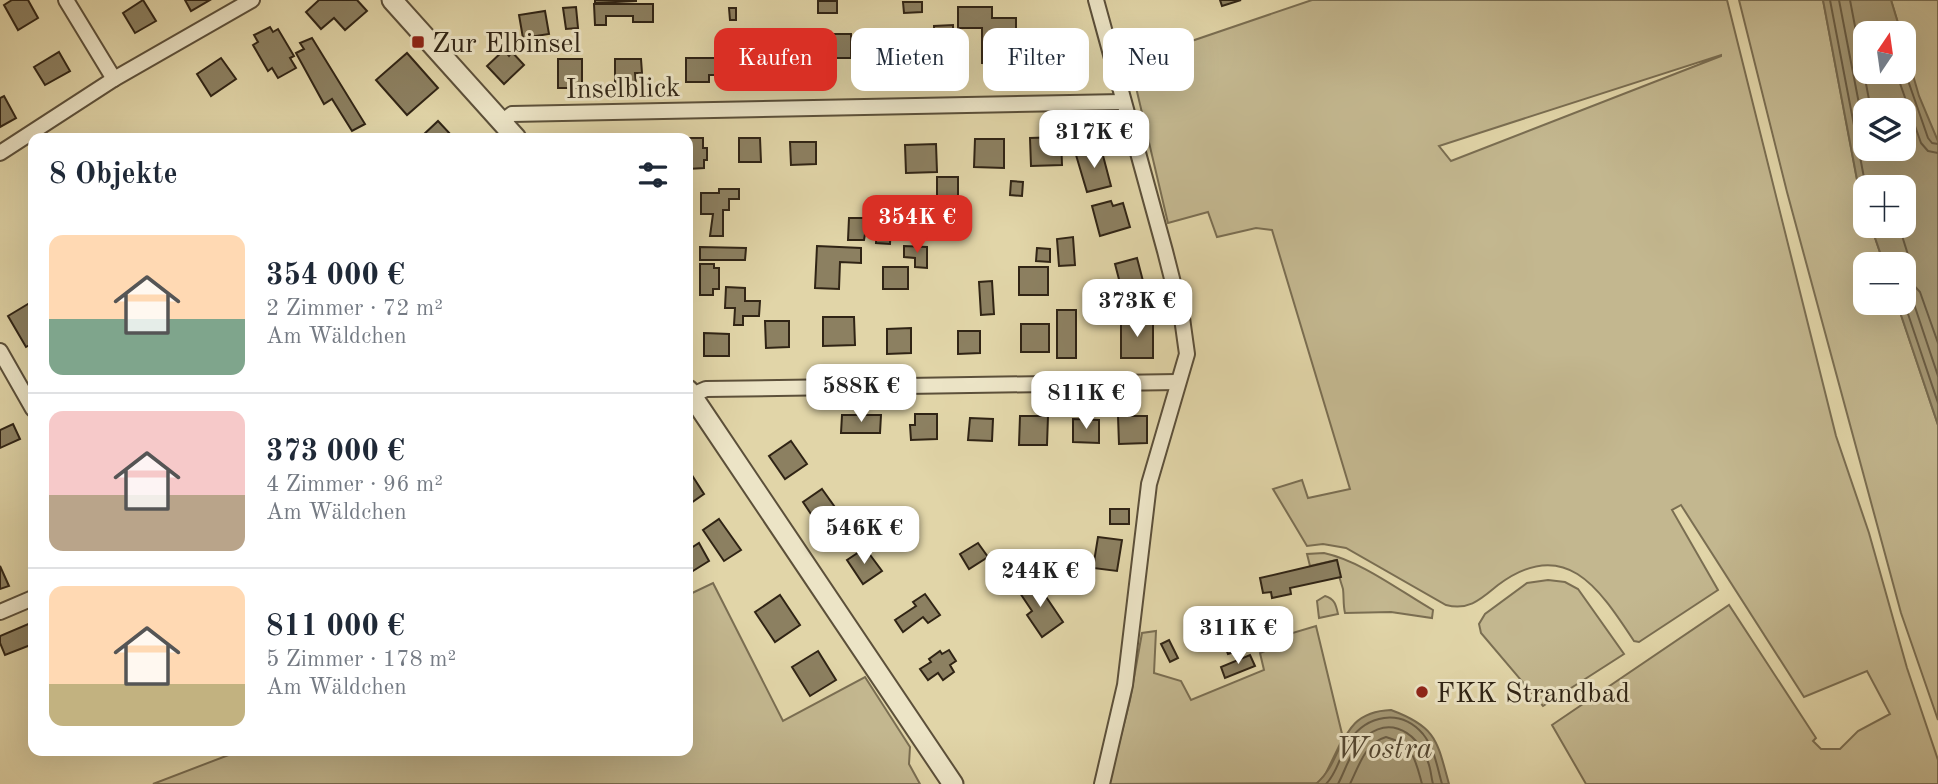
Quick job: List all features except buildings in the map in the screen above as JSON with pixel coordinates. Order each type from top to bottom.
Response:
[{"type":"street","points":[[66,0],[114,79]]},
{"type":"street","points":[[31,133],[114,79],[252,0]]},
{"type":"street","points":[[392,0],[512,133]]},
{"type":"street","points":[[1096,0],[1182,318],[1187,354],[1149,484],[1125,685],[1102,784]]},
{"type":"street","name":"Inselblick","points":[[503,121],[512,114],[1124,102]]},
{"type":"street","points":[[0,153],[28,135]]},
{"type":"street","points":[[0,351],[28,400]]},
{"type":"street","points":[[693,392],[706,389],[1177,382]]},
{"type":"street","points":[[693,397],[953,784]]},
{"type":"street","points":[[0,612],[28,600]]},
{"type":"shaded area","points":[[1312,0],[1727,0],[1836,436],[1869,533],[1907,668],[1938,760],[1938,784],[1586,784],[1552,725],[1729,605],[1816,738],[1813,741],[1821,749],[1840,749],[1858,731],[1890,714],[1867,671],[1804,697],[1681,505],[1672,510],[1718,590],[1639,642],[1634,641],[1593,587],[1578,574],[1561,567],[1543,565],[1522,571],[1474,602],[1454,606],[1446,605],[1346,548],[1323,544],[1307,546],[1273,489],[1302,480],[1308,498],[1350,489],[1272,230],[1256,228],[1217,237],[1208,212],[1168,223],[1137,91],[1194,91],[1194,40]],"holes":[[[1721,55],[1451,161],[1439,146]]]},
{"type":"shaded area","points":[[1739,0],[1823,0],[1856,175],[1853,175],[1853,238],[1875,238],[1880,252],[1853,252],[1853,315],[1901,315],[1938,425],[1938,720],[1901,613],[1787,192]]},
{"type":"shaded area","points":[[1891,0],[1938,0],[1938,141],[1915,84],[1916,21],[1897,21]]},
{"type":"shaded area","points":[[1324,553],[1380,577],[1433,610],[1432,618],[1391,612],[1345,613],[1336,560],[1310,566],[1307,554]]},
{"type":"shaded area","points":[[1548,580],[1565,582],[1578,589],[1624,654],[1543,706],[1481,633],[1479,624],[1485,614],[1527,583]]},
{"type":"shaded area","points":[[713,583],[783,721],[865,677],[910,747],[909,764],[920,784],[153,784],[226,756],[693,756],[693,593]]},
{"type":"shaded area","points":[[1325,596],[1336,605],[1338,614],[1319,618],[1317,601]]},
{"type":"shaded area","points":[[1316,626],[1343,738],[1325,775],[1318,783],[1109,784],[1130,700],[1142,633],[1156,631],[1154,673],[1181,681],[1191,700],[1264,670],[1260,653],[1275,647],[1279,637]]},
{"type":"water","points":[[1823,0],[1891,0],[1897,21],[1853,21],[1853,84],[1916,84],[1938,141],[1938,425],[1901,315],[1916,315],[1916,252],[1880,252],[1875,238],[1916,238],[1916,175],[1856,175],[1854,161],[1916,161],[1916,98],[1853,98],[1853,158]]},
{"type":"water","name":"Wostra","points":[[1391,710],[1418,723],[1433,737],[1449,784],[1316,784],[1326,774],[1344,738],[1360,719],[1373,713]]},
{"type":"place","name":"Zur Elbinsel","points":[[418,42]]},
{"type":"place","name":"FKK Strandbad","points":[[1422,692]]}]
